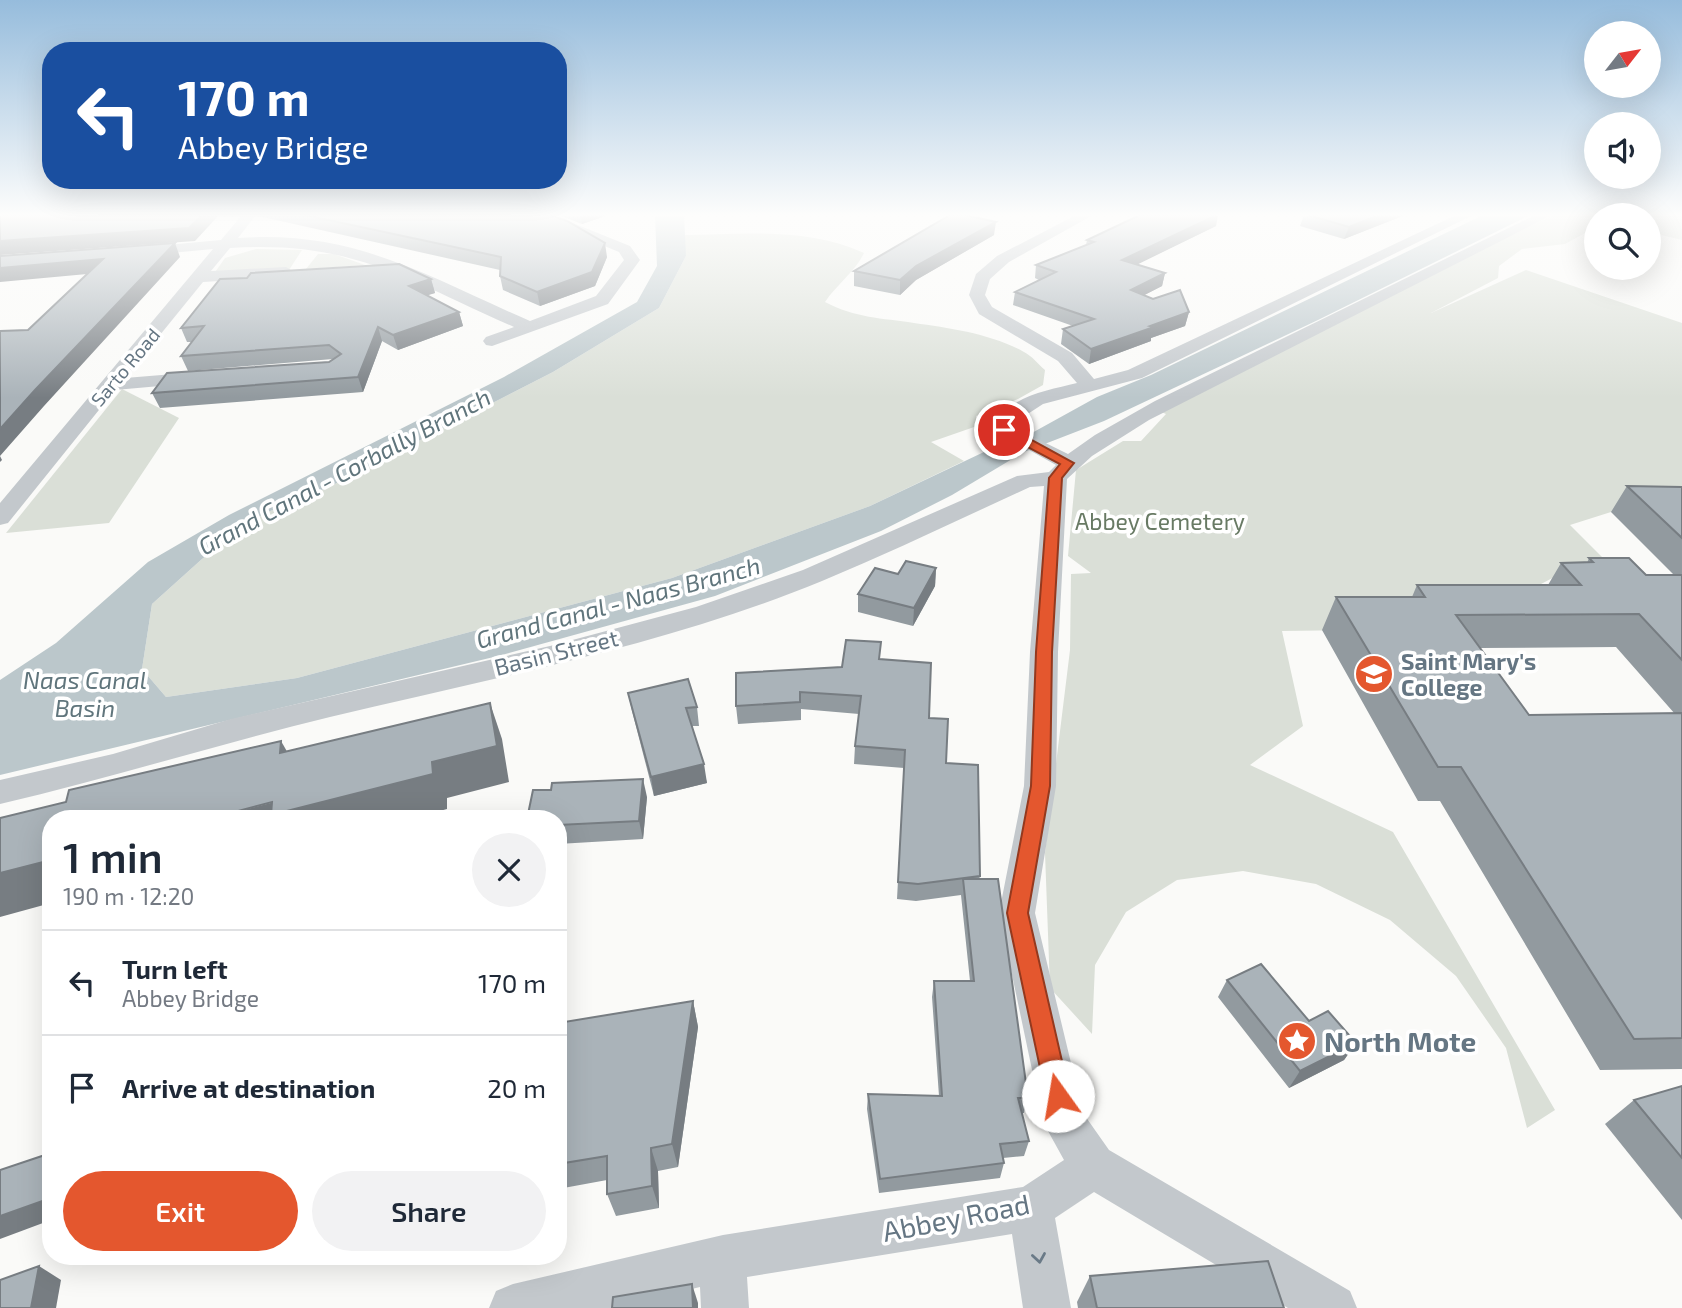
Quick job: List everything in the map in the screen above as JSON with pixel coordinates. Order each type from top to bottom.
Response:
[{"type":"street","points":[[200,277],[219,276]]},
{"type":"street","points":[[420,276],[528,327]]},
{"type":"street","points":[[492,341],[602,300],[620,276]]},
{"type":"street","points":[[983,276],[977,295],[985,310],[1065,357],[1089,385]]},
{"type":"street","points":[[1058,466],[1004,430],[1008,418],[1036,400],[1147,368],[1339,276]]},
{"type":"street","points":[[1058,466],[1152,411],[1278,345],[1420,276]]},
{"type":"street","name":"Sarto Road","points":[[0,518],[200,277]]},
{"type":"street","points":[[110,385],[215,377]]},
{"type":"street","points":[[1058,466],[1044,652],[1040,786],[1017,913],[1064,1122],[1093,1166],[1333,1308]]},
{"type":"street","name":"Basin Street","points":[[0,792],[113,766],[231,730],[550,655],[705,613],[812,576],[1058,466]]},
{"type":"street","name":"Abbey Road","points":[[513,1308],[723,1258],[1031,1208],[1093,1166]]},
{"type":"street","points":[[1031,1208],[1048,1308]]},
{"type":"street","points":[[723,1258],[725,1308]]},
{"type":"green space","points":[[676,276],[847,276],[825,302],[858,314],[985,336],[1012,346],[1027,354],[1045,370],[1043,385],[1018,399],[976,416],[977,426],[931,442],[964,461],[870,506],[672,578],[297,678],[166,697],[142,669],[152,604],[202,559],[263,514],[329,487],[553,372],[659,308]]},
{"type":"green space","name":"Abbey Cemetery","points":[[1424,276],[1498,276],[1431,313],[1513,276],[1544,276],[1682,323],[1682,512],[1611,512],[1570,525],[1612,567],[1560,574],[1501,605],[1357,630],[1282,631],[1303,726],[1250,765],[1393,832],[1555,1110],[1527,1128],[1506,1048],[1456,976],[1390,920],[1316,884],[1243,871],[1177,880],[1126,912],[1095,965],[1092,1034],[1050,988],[1045,853],[1070,650],[1071,574],[1091,573],[1068,556],[1076,470],[1123,441],[1141,441],[1166,414],[1148,406]]},
{"type":"green space","points":[[122,389],[179,418],[109,523],[6,533]]},
{"type":"water","points":[[651,276],[676,276],[659,308],[553,372],[329,487],[263,514],[202,559],[152,604],[142,669],[166,697],[297,678],[672,578],[870,506],[984,452],[1010,445],[1097,397],[1151,375],[1356,276],[1407,276],[1104,421],[1024,452],[952,495],[881,531],[715,596],[498,656],[0,775],[0,680],[56,643],[148,562],[229,515],[504,377],[637,302]]},
{"type":"building","points":[[85,276],[144,276],[0,429],[0,331],[28,330]]},
{"type":"building","points":[[425,276],[431,279],[409,286],[459,312],[393,335],[378,327],[358,377],[152,393],[167,373],[329,362],[341,354],[329,345],[181,356],[204,326],[181,328],[220,279]]},
{"type":"building","points":[[500,276],[581,276],[537,292]]},
{"type":"building","points":[[880,276],[905,276],[900,280]]},
{"type":"building","points":[[1048,276],[1159,276],[1131,290],[1153,299],[1180,290],[1189,312],[1091,349],[1063,329],[1094,319],[1015,292]]},
{"type":"building","points":[[1627,486],[1682,487],[1682,538]]},
{"type":"building","points":[[1589,558],[1629,558],[1646,575],[1682,575],[1682,660],[1639,614],[1456,615],[1529,715],[1682,713],[1682,1038],[1634,1039],[1461,767],[1438,767],[1336,597],[1425,597],[1417,585],[1581,585],[1561,563],[1593,562]]},
{"type":"building","points":[[906,561],[936,568],[914,608],[858,594],[875,568],[898,574]]},
{"type":"building","points":[[846,640],[881,642],[879,659],[931,663],[929,718],[948,719],[946,763],[978,765],[980,876],[918,884],[898,882],[905,750],[855,746],[861,696],[800,692],[800,702],[736,706],[736,673],[842,667]]},
{"type":"building","points":[[688,679],[697,707],[686,708],[704,764],[651,777],[628,693]]},
{"type":"building","points":[[490,703],[497,746],[432,762],[433,774],[291,810],[271,810],[272,802],[242,810],[42,810],[42,862],[0,873],[0,818],[66,802],[69,790],[281,741],[280,753]]},
{"type":"building","points":[[643,779],[639,821],[567,825],[567,810],[529,810],[533,790],[551,790],[552,783]]},
{"type":"building","points":[[963,879],[998,879],[1028,1098],[1018,1098],[1029,1141],[1000,1144],[1004,1163],[880,1179],[868,1094],[942,1096],[934,981],[974,981]]},
{"type":"building","points":[[1261,964],[1309,1021],[1328,1011],[1356,1043],[1300,1071],[1227,980]]},
{"type":"building","points":[[693,1001],[672,1144],[651,1148],[652,1186],[607,1194],[607,1156],[567,1163],[567,1022]]},
{"type":"building","points":[[1682,1086],[1682,1158],[1634,1100]]},
{"type":"building","points":[[42,1156],[42,1201],[0,1216],[0,1170]]},
{"type":"building","points":[[1268,1261],[1284,1308],[1097,1308],[1090,1276]]},
{"type":"building","points":[[39,1266],[31,1308],[0,1308],[0,1280]]},
{"type":"building","points":[[692,1284],[693,1308],[612,1308],[613,1297]]},
{"type":"place","name":"Saint Mary's College","points":[[1374,674]]},
{"type":"place","name":"North Mote","points":[[1297,1041]]},
{"type":"route","points":[[1004,430],[1068,463],[1056,478],[1044,652],[1040,786],[1017,913],[1058,1096]]},
{"type":"water label","name":"Grand Canal - Corbally Branch","points":[[344,471]]},
{"type":"water label","name":"Grand Canal - Naas Branch","points":[[618,602]]},
{"type":"water label","name":"Naas Canal Basin","points":[[85,693]]}]
